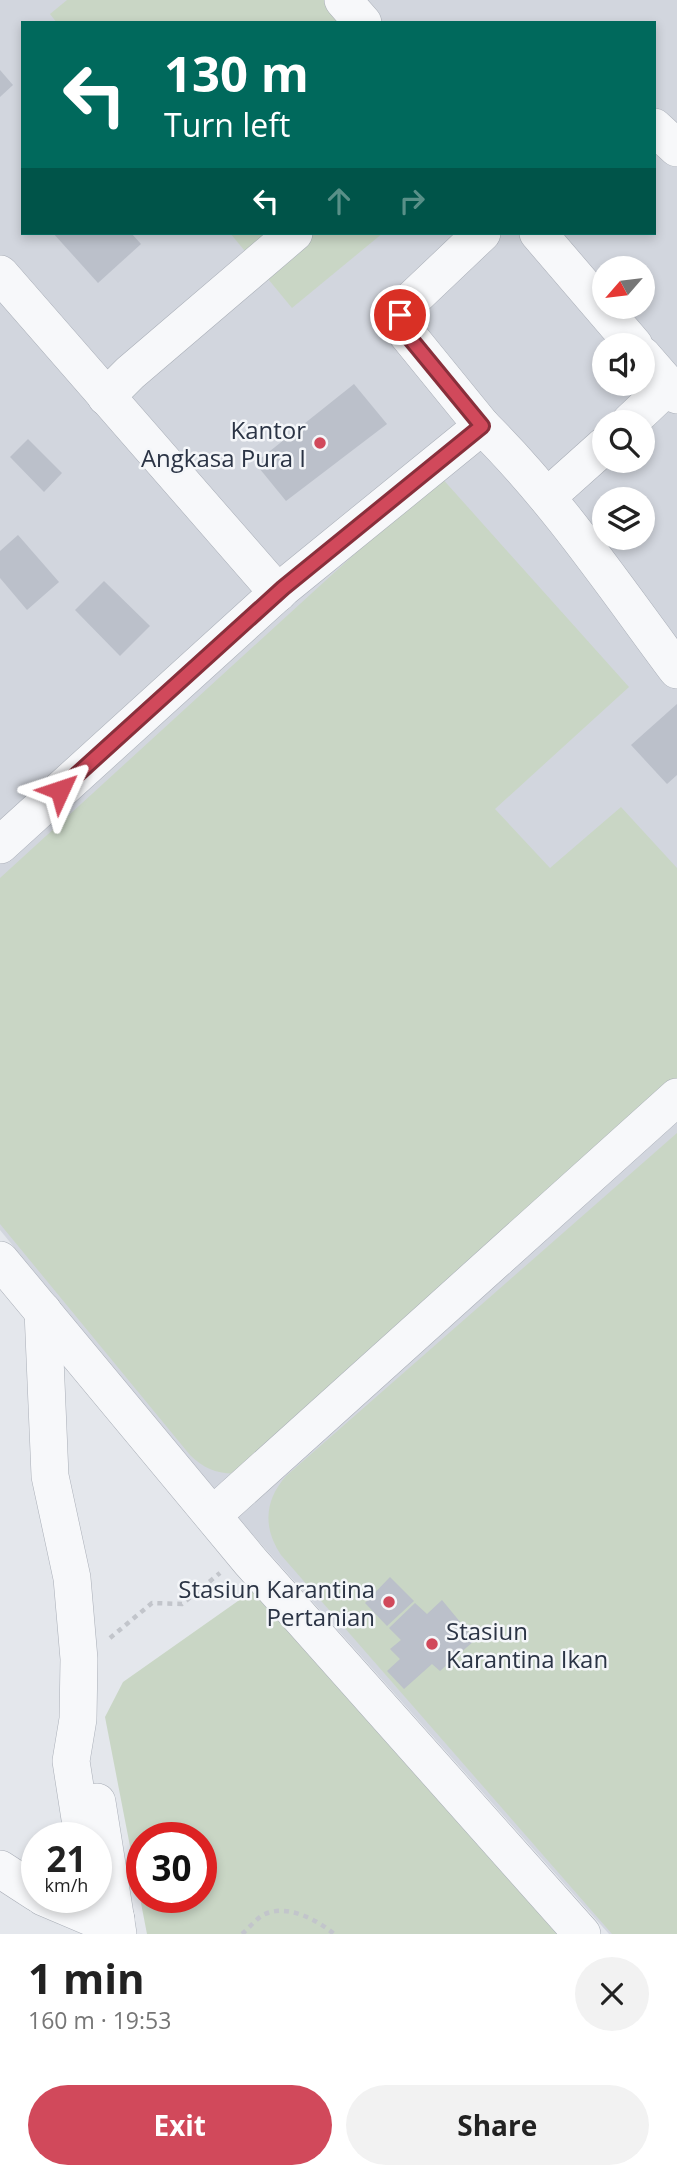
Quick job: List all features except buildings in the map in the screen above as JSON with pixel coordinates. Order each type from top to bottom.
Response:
[{"type":"street","points":[[343,0],[361,21]]},
{"type":"street","points":[[656,129],[677,148]]},
{"type":"street","points":[[106,397],[130,373],[292,235]]},
{"type":"street","points":[[480,235],[402,308],[399,324],[482,426],[547,497],[677,670]]},
{"type":"street","points":[[540,235],[624,333]]},
{"type":"street","points":[[0,274],[278,593]]},
{"type":"street","points":[[646,410],[673,390],[655,370]]},
{"type":"street","points":[[0,845],[278,593],[482,426]]},
{"type":"street","points":[[547,497],[592,457]]},
{"type":"street","points":[[213,1515],[677,1097]]},
{"type":"street","points":[[0,1260],[255,1566],[582,1934]]},
{"type":"street","points":[[43,1311],[50,1476],[72,1578],[79,1659],[78,1719],[71,1761],[81,1822]]},
{"type":"street","points":[[78,1719],[92,1757],[103,1848],[104,1921],[84,1913]]},
{"type":"street","points":[[0,1869],[21,1883]]},
{"type":"path","points":[[79,1659],[120,1632],[152,1603],[182,1604],[222,1571],[255,1566]]},
{"type":"path","points":[[242,1934],[264,1915],[281,1910],[302,1915],[334,1934]]},
{"type":"shaded area","points":[[0,0],[677,0],[677,1934],[609,1934],[212,1489],[0,1230]]},
{"type":"green space","points":[[67,0],[326,0],[343,21],[55,21],[50,14]]},
{"type":"green space","points":[[232,235],[381,235],[292,308]]},
{"type":"green space","points":[[440,476],[629,687],[495,809],[550,868],[621,807],[677,868],[677,1093],[241,1473],[220,1472],[207,1468],[190,1455],[0,1224],[0,878]]},
{"type":"green space","points":[[677,1133],[677,1934],[612,1934],[281,1555],[271,1535],[268,1515],[273,1495],[286,1476]]},
{"type":"green space","points":[[255,1589],[560,1934],[147,1934],[143,1913],[217,1913],[217,1822],[126,1822],[126,1826],[105,1717],[123,1682]]},
{"type":"place","name":"Kantor Angkasa Pura I","points":[[320,443]]},
{"type":"place","name":"Stasiun Karantina Pertanian","points":[[389,1602]]},
{"type":"place","name":"Stasiun Karantina Ikan","points":[[432,1644]]},
{"type":"route","points":[[60,790],[283,588],[482,426],[404,331],[399,324],[400,315]]}]
